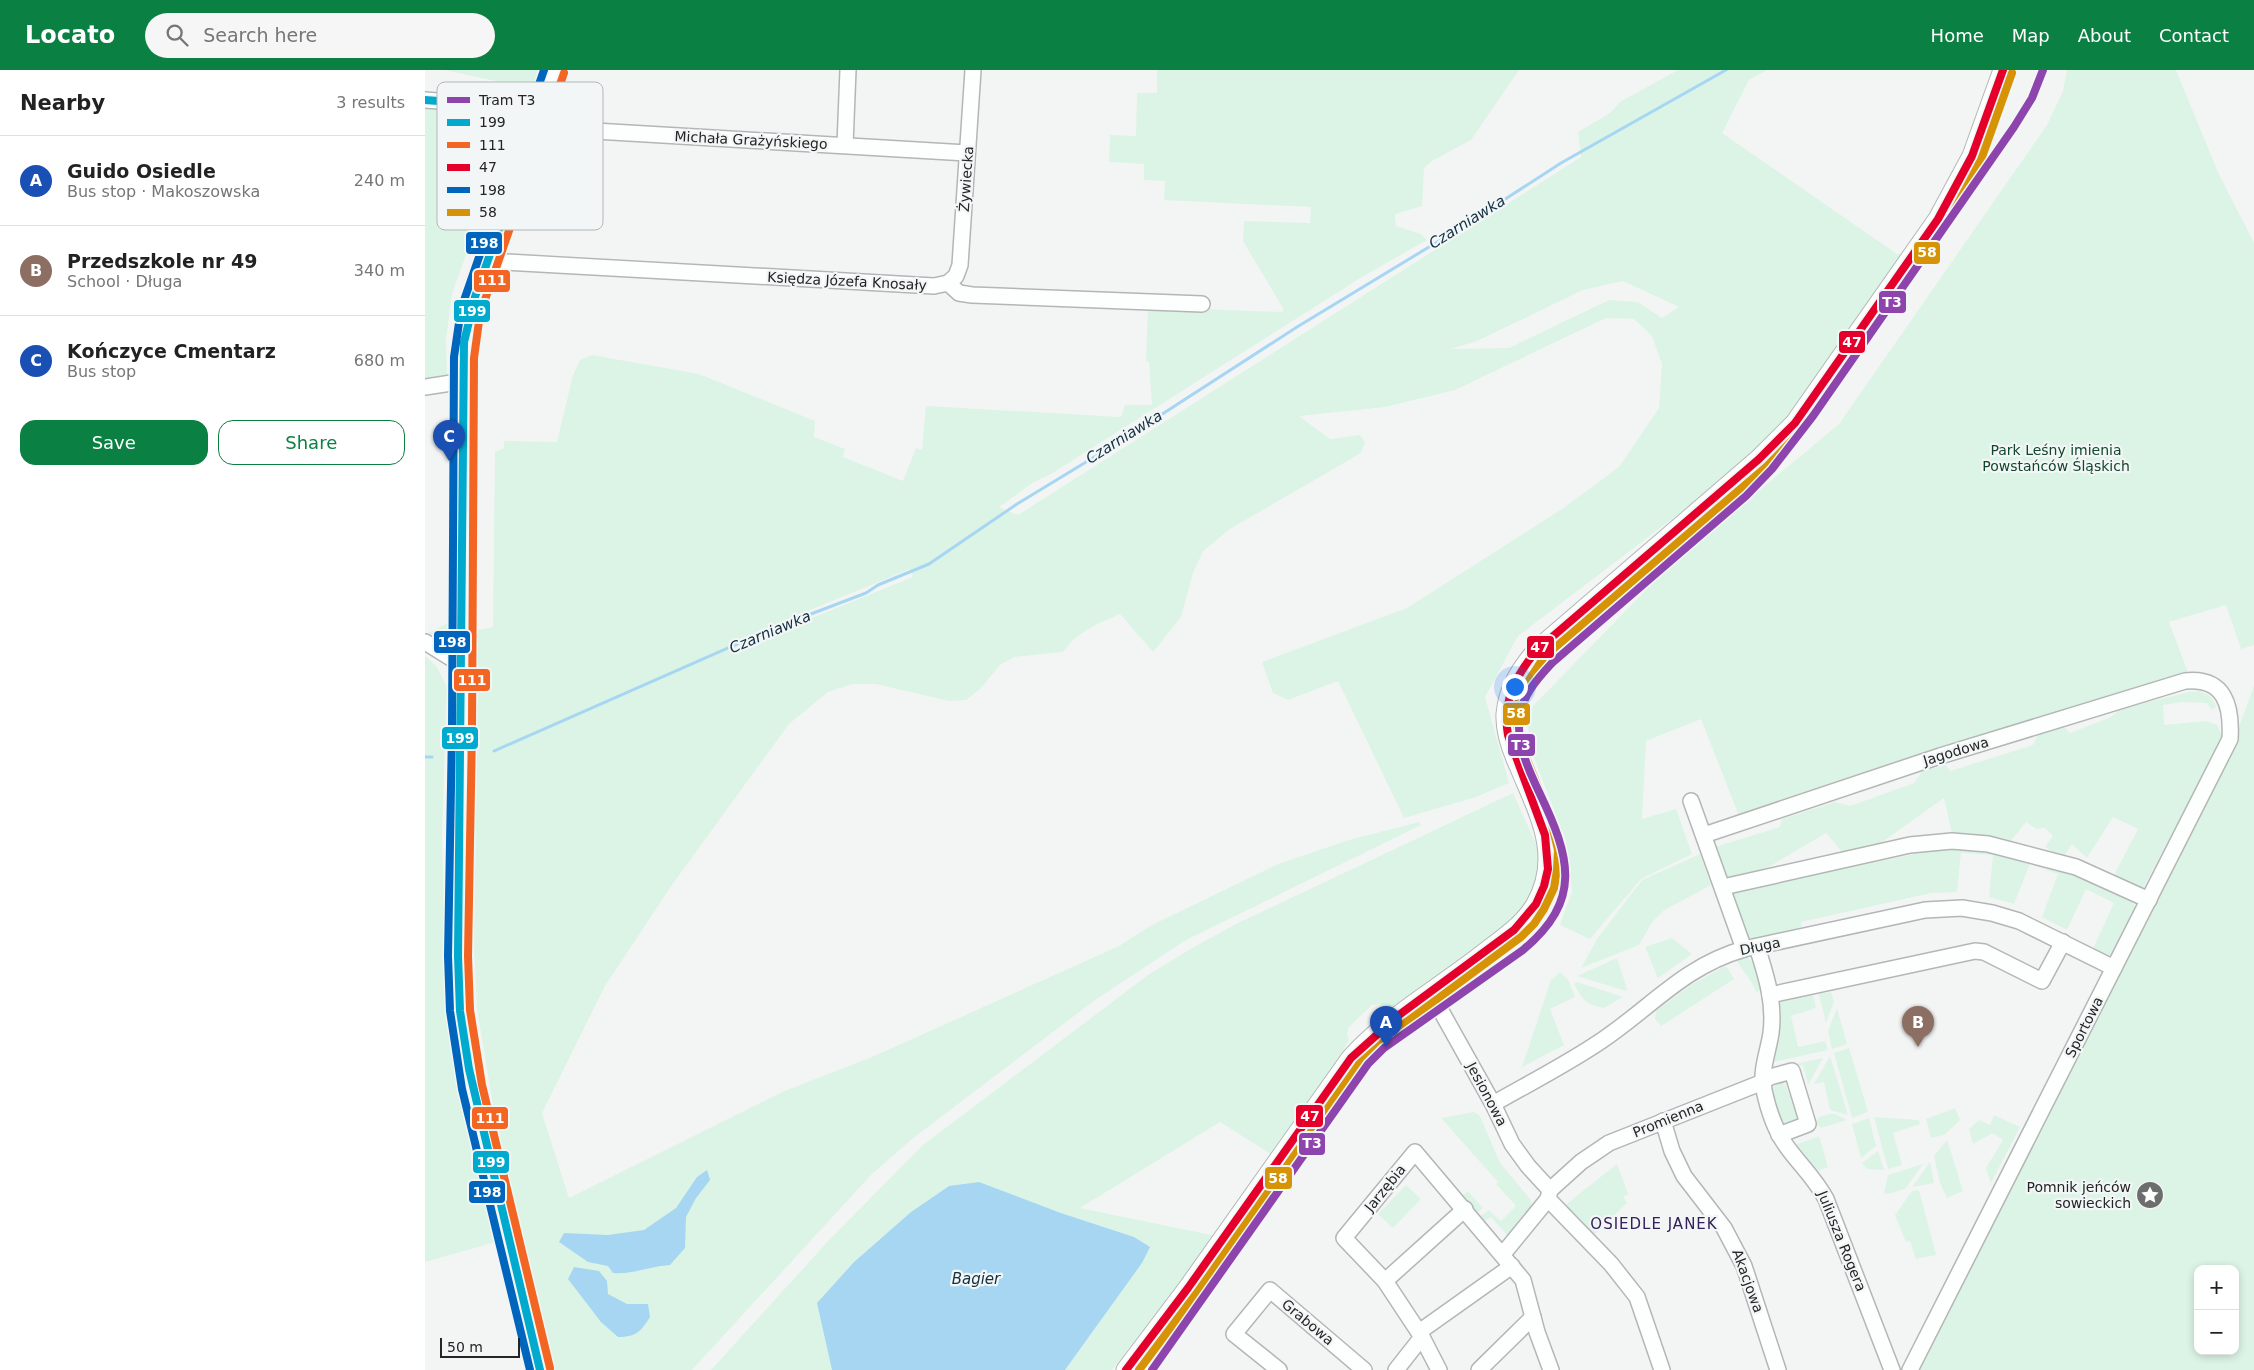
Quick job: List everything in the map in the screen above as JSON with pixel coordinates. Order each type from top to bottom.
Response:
[{"type":"main road","points":[[551,82],[555,70]]},
{"type":"main road","points":[[1126,1370],[1188,1288],[1341,1070],[1370,1038],[1516,929],[1536,904],[1544,885],[1548,865],[1547,834],[1511,747],[1508,732],[1506,714],[1509,696],[1516,678],[1537,650],[1759,459],[1795,423],[1938,219],[1972,156],[2003,70]]},
{"type":"main road","points":[[499,230],[466,328],[458,956],[460,1011],[474,1096],[540,1370]]},
{"type":"street","points":[[845,145],[848,70]]},
{"type":"street","name":"Żywiecka","points":[[948,283],[956,276],[960,265],[973,70]]},
{"type":"street","name":"Michała Grażyńskiego","points":[[603,131],[967,153]]},
{"type":"street","name":"Księdza Józefa Knosały","points":[[488,261],[934,286],[948,283]]},
{"type":"street","points":[[948,283],[959,293],[972,295],[1202,304]]},
{"type":"street","points":[[425,387],[464,381]]},
{"type":"street","points":[[425,642],[451,658],[462,660]]},
{"type":"street","name":"Jagodowa","points":[[1704,835],[1940,756],[2185,681],[2197,680],[2211,684]]},
{"type":"street","name":"Sportowa","points":[[1910,1370],[2230,739],[2231,726],[2227,702],[2222,694],[2211,684]]},
{"type":"street","name":"Juliusza Rogera","points":[[1691,801],[1723,887],[1770,995],[1771,1034],[1763,1082],[1769,1111],[1779,1134],[1814,1178],[1827,1199],[1892,1370]]},
{"type":"street","points":[[1723,887],[1910,845],[1952,841],[1995,846],[2077,867],[2149,900]]},
{"type":"street","name":"Długa","points":[[1493,1104],[1599,1043],[1699,967],[1719,956],[1750,948],[1916,912],[1943,908],[1978,910],[2006,916],[2115,968]]},
{"type":"street","points":[[1770,995],[1975,952],[1984,952],[2042,980],[2063,942]]},
{"type":"street","name":"Jesionowa","points":[[1431,993],[1493,1104],[1512,1144],[1549,1194],[1633,1291],[1643,1312],[1662,1370]]},
{"type":"street","name":"Promienna","points":[[1503,1254],[1549,1194],[1581,1162],[1602,1148],[1663,1121],[1763,1082],[1770,1077],[1792,1071],[1808,1124],[1779,1134]]},
{"type":"street","name":"Akacjowa","points":[[1663,1121],[1672,1151],[1683,1176],[1724,1228],[1744,1266],[1778,1370]]},
{"type":"street","name":"Jarzębia","points":[[1420,1335],[1385,1281],[1345,1238],[1415,1152],[1523,1280],[1551,1370]]},
{"type":"street","points":[[1385,1281],[1465,1209]]},
{"type":"street","points":[[1396,1370],[1420,1335],[1513,1266]]},
{"type":"street","name":"Grabowa","points":[[1279,1370],[1234,1334],[1270,1290],[1364,1370]]},
{"type":"street","points":[[1479,1370],[1533,1317]]},
{"type":"street","points":[[1420,1335],[1439,1370]]},
{"type":"green space","points":[[444,70],[539,70],[535,82],[496,81]]},
{"type":"green space","points":[[1157,70],[1519,70],[1471,140],[1432,161],[1424,168],[1422,206],[1395,214],[1396,226],[1421,234],[1427,240],[1362,277],[1051,474],[1034,482],[999,507],[1018,515],[1581,157],[1578,132],[1610,113],[1620,102],[1678,70],[1767,70],[1749,80],[1722,133],[1897,254],[1902,254],[1795,408],[1758,448],[1689,506],[1518,636],[1485,697],[1509,783],[1476,797],[1404,818],[1338,681],[1288,700],[1273,693],[1262,662],[1407,608],[1562,509],[1619,467],[1659,408],[1662,364],[1652,336],[1634,319],[1606,318],[1455,390],[1385,407],[1299,416],[1330,439],[1360,435],[1365,442],[1361,453],[1230,529],[1203,551],[1193,573],[1181,617],[1153,652],[1120,614],[1082,633],[1063,652],[1014,657],[1000,665],[980,689],[966,700],[949,701],[876,684],[853,684],[828,692],[789,724],[672,885],[605,986],[542,1113],[569,1198],[782,1092],[872,1057],[1119,946],[1150,926],[1278,864],[1349,840],[1419,822],[1421,825],[1186,940],[1095,1000],[912,1139],[871,1175],[692,1370],[552,1370],[498,1135],[477,1009],[474,948],[478,630],[493,627],[495,452],[504,448],[504,441],[557,442],[573,375],[580,360],[592,355],[699,374],[815,421],[814,437],[845,449],[843,457],[903,481],[916,448],[922,450],[926,406],[1121,417],[1125,405],[1152,405],[1149,362],[1146,361],[1148,307],[1282,312],[1284,310],[1243,241],[1244,221],[1310,223],[1311,207],[1164,200],[1165,181],[1144,180],[1144,164],[1109,162],[1110,135],[1136,136],[1137,93],[1157,93]],"holes":[[[1623,281],[1679,307],[1662,318],[1638,302],[1609,300],[1509,348],[1451,349],[1477,341],[1583,290]],[[910,569],[913,577],[780,631],[769,627]]]},
{"type":"green space","name":"Park Leśny imienia Powstańców Śląskich","points":[[2067,70],[2176,70],[2218,172],[2254,243],[2254,645],[2241,649],[2226,605],[2169,622],[2189,675],[1739,816],[1701,719],[1646,741],[1642,819],[1676,809],[1692,854],[1641,879],[1590,939],[1560,925],[1572,891],[1566,841],[1529,745],[1528,728],[1533,706],[1673,562],[1839,424],[2047,125],[2063,91]]},
{"type":"green space","points":[[425,108],[437,109],[437,230],[475,230],[452,294],[446,339],[447,383],[425,386]]},
{"type":"green space","points":[[446,624],[450,625],[451,635],[449,641],[442,642],[428,633]]},
{"type":"green space","points":[[425,656],[437,667],[447,687],[442,834],[447,1010],[461,1091],[496,1242],[425,1262]]},
{"type":"green space","points":[[2254,686],[2254,1370],[1919,1370],[2234,740]]},
{"type":"green space","points":[[2199,691],[2210,696],[2216,705],[2215,708],[2211,709],[2207,703],[2182,702],[2163,705],[2164,725],[2206,721],[2217,725],[2223,739],[2142,890],[2113,877],[2138,829],[2113,817],[2087,858],[2072,844],[2063,858],[2045,847],[2053,836],[2045,828],[2037,829],[2026,822],[2006,847],[1953,838],[1944,798],[1864,855],[1847,858],[1826,833],[1747,880],[1727,882],[1715,847],[1780,827],[1782,819],[1835,802],[1850,806],[1914,783],[1922,771],[1946,765],[1950,771],[2033,745],[2039,732],[2063,726],[2070,733],[2111,717],[2120,709]]},
{"type":"green space","points":[[1513,793],[1540,853],[1538,879],[1533,894],[1513,918],[1427,984],[1390,1008],[1381,1004],[1372,1005],[1349,1027],[1347,1034],[1349,1040],[1338,1060],[1272,1155],[1220,1122],[1080,1208],[1216,1236],[1112,1370],[1065,1370],[1142,1263],[1134,1237],[1058,1212],[949,1186],[911,1212],[854,1262],[818,1303],[832,1370],[711,1370],[830,1239],[923,1145],[1148,975],[1236,924]]},
{"type":"green space","points":[[1958,849],[2003,855],[2050,867],[2096,884],[2136,905],[2112,956],[2103,957],[2092,951],[2114,903],[2086,889],[2067,930],[2042,917],[2058,874],[2030,864],[2014,904],[1989,897],[1993,855],[1961,853],[1957,892],[1931,893],[1801,922],[1802,933],[1749,943],[1731,892],[1934,850]]},
{"type":"green space","points":[[1700,854],[1711,885],[1663,911],[1652,922],[1639,945],[1581,968],[1597,939],[1642,880]]},
{"type":"green space","points":[[1672,938],[1692,954],[1658,978],[1645,947]]},
{"type":"green space","points":[[1741,956],[1751,960],[1757,969],[1762,991],[1756,992],[1738,963],[1737,960]]},
{"type":"green space","points":[[1617,958],[1626,991],[1577,976]]},
{"type":"green space","points":[[1723,967],[1727,967],[1734,979],[1661,1026],[1655,1019],[1656,1011],[1691,985]]},
{"type":"green space","points":[[1560,972],[1568,979],[1575,997],[1550,1009],[1564,1045],[1522,1067],[1551,980]]},
{"type":"green space","points":[[1577,982],[1623,997],[1604,1008],[1593,1005],[1585,1001],[1580,994],[1574,984]]},
{"type":"green space","points":[[1831,992],[1834,1002],[1826,1023],[1819,994]]},
{"type":"green space","points":[[1813,995],[1816,1008],[1791,1016],[1798,1047],[1825,1041],[1828,1050],[1773,1062],[1771,1060],[1777,1002]]},
{"type":"green space","points":[[1837,1008],[1847,1044],[1832,1049],[1828,1031]]},
{"type":"green space","points":[[1849,1048],[1868,1112],[1852,1118],[1834,1053]]},
{"type":"green space","points":[[1830,1056],[1848,1115],[1830,1110],[1824,1082],[1814,1084]]},
{"type":"green space","points":[[1823,1058],[1808,1085],[1803,1065],[1778,1071],[1777,1068]]},
{"type":"green space","points":[[1778,1083],[1783,1083],[1786,1086],[1798,1120],[1784,1127],[1773,1087]]},
{"type":"green space","points":[[1955,1108],[1960,1120],[1944,1135],[1931,1138],[1926,1119]]},
{"type":"green space","points":[[1474,1112],[1480,1116],[1500,1163],[1531,1200],[1532,1209],[1507,1235],[1491,1217],[1483,1222],[1479,1217],[1489,1210],[1501,1221],[1516,1206],[1496,1184],[1498,1182],[1441,1118]]},
{"type":"green space","points":[[1835,1114],[1847,1120],[1821,1128],[1815,1123],[1819,1117]]},
{"type":"green space","points":[[1994,1115],[2020,1127],[1991,1183],[1986,1168],[2003,1140],[1993,1133],[1973,1144],[1969,1129],[1979,1120],[1990,1125]]},
{"type":"green space","points":[[1874,1117],[1919,1120],[1920,1124],[1893,1133],[1902,1165],[1888,1169]]},
{"type":"green space","points":[[1869,1118],[1876,1146],[1861,1158],[1852,1124]]},
{"type":"green space","points":[[1819,1136],[1828,1167],[1818,1171],[1802,1152],[1793,1146]]},
{"type":"green space","points":[[1947,1140],[1963,1191],[1947,1198],[1940,1183],[1934,1156]]},
{"type":"green space","points":[[1878,1151],[1884,1170],[1867,1169],[1862,1163]]},
{"type":"green space","points":[[1930,1162],[1934,1183],[1912,1187]]},
{"type":"green space","points":[[1617,1164],[1628,1194],[1623,1197],[1627,1203],[1594,1235],[1564,1206]]},
{"type":"green space","points":[[1923,1164],[1905,1189],[1888,1194],[1884,1193],[1888,1175]]},
{"type":"green space","points":[[1406,1185],[1421,1199],[1393,1228],[1378,1214]]},
{"type":"green space","points":[[1919,1190],[1936,1255],[1916,1259],[1910,1241],[1906,1242],[1895,1215],[1912,1191]]},
{"type":"green space","points":[[1468,1191],[1483,1208],[1474,1216],[1459,1199]]},
{"type":"water","points":[[707,1170],[710,1180],[696,1198],[686,1217],[685,1248],[670,1265],[627,1273],[613,1273],[608,1266],[588,1262],[559,1242],[564,1233],[608,1235],[644,1230],[676,1208],[697,1177]]},
{"type":"water","name":"Bagier","points":[[979,1182],[1058,1212],[1134,1237],[1150,1247],[1142,1263],[1065,1370],[832,1370],[817,1303],[854,1262],[911,1212],[949,1186]]},
{"type":"water","points":[[574,1267],[599,1271],[607,1281],[608,1294],[627,1304],[648,1304],[650,1317],[641,1329],[630,1336],[618,1337],[601,1322],[568,1279]]},
{"type":"waterway","name":"Czarniawka","points":[[494,751],[769,630],[866,593],[878,585],[929,564],[1017,504],[1119,442],[1297,327],[1462,227],[1561,163],[1726,70]]},
{"type":"waterway","name":"Czarniawka","points":[[425,757],[432,757]]},
{"type":"tram line","name":"T3","points":[[1152,1370],[1368,1064],[1384,1048],[1523,950],[1542,932],[1555,913],[1563,895],[1565,877],[1564,858],[1558,838],[1532,777],[1520,741],[1520,713],[1530,690],[1552,663],[1746,496],[1772,469],[1813,416],[2014,127],[2032,98],[2043,70]]},
{"type":"transit line","name":"198","points":[[540,82],[544,70]]},
{"type":"transit line","name":"47","points":[[1126,1370],[1188,1288],[1351,1058],[1399,1015],[1514,930],[1536,904],[1544,886],[1548,869],[1545,835],[1508,735],[1507,711],[1512,689],[1517,679],[1537,650],[1759,459],[1795,423],[1938,219],[1972,156],[2003,70]]},
{"type":"transit line","name":"111","points":[[561,82],[564,73]]},
{"type":"transit line","name":"58","points":[[1139,1370],[1196,1294],[1359,1064],[1405,1023],[1521,937],[1534,924],[1554,888],[1558,850],[1550,816],[1521,745],[1516,720],[1517,706],[1522,691],[1544,657],[1766,467],[1803,429],[1947,224],[1981,160],[2012,73]]},
{"type":"transit line","name":"199","points":[[425,100],[437,101]]},
{"type":"transit line","name":"198","points":[[488,230],[461,309],[454,357],[452,730],[448,956],[450,1011],[462,1089],[530,1370]]},
{"type":"transit line","name":"199","points":[[499,230],[475,297],[464,342],[458,956],[460,1011],[469,1069],[540,1370]]},
{"type":"transit line","name":"111","points":[[509,230],[480,314],[474,358],[472,730],[468,956],[470,1010],[482,1085],[550,1368]]},
{"type":"place","name":"Kończyce Cmentarz","points":[[449,461]]},
{"type":"place","name":"Guido Osiedle","points":[[1386,1047]]},
{"type":"place","name":"Przedszkole nr 49","points":[[1918,1047]]},
{"type":"place","name":"Pomnik jeńców sowieckich","points":[[2150,1195]]},
{"type":"district","name":"OSIEDLE JANEK","points":[[1654,1224]]}]
